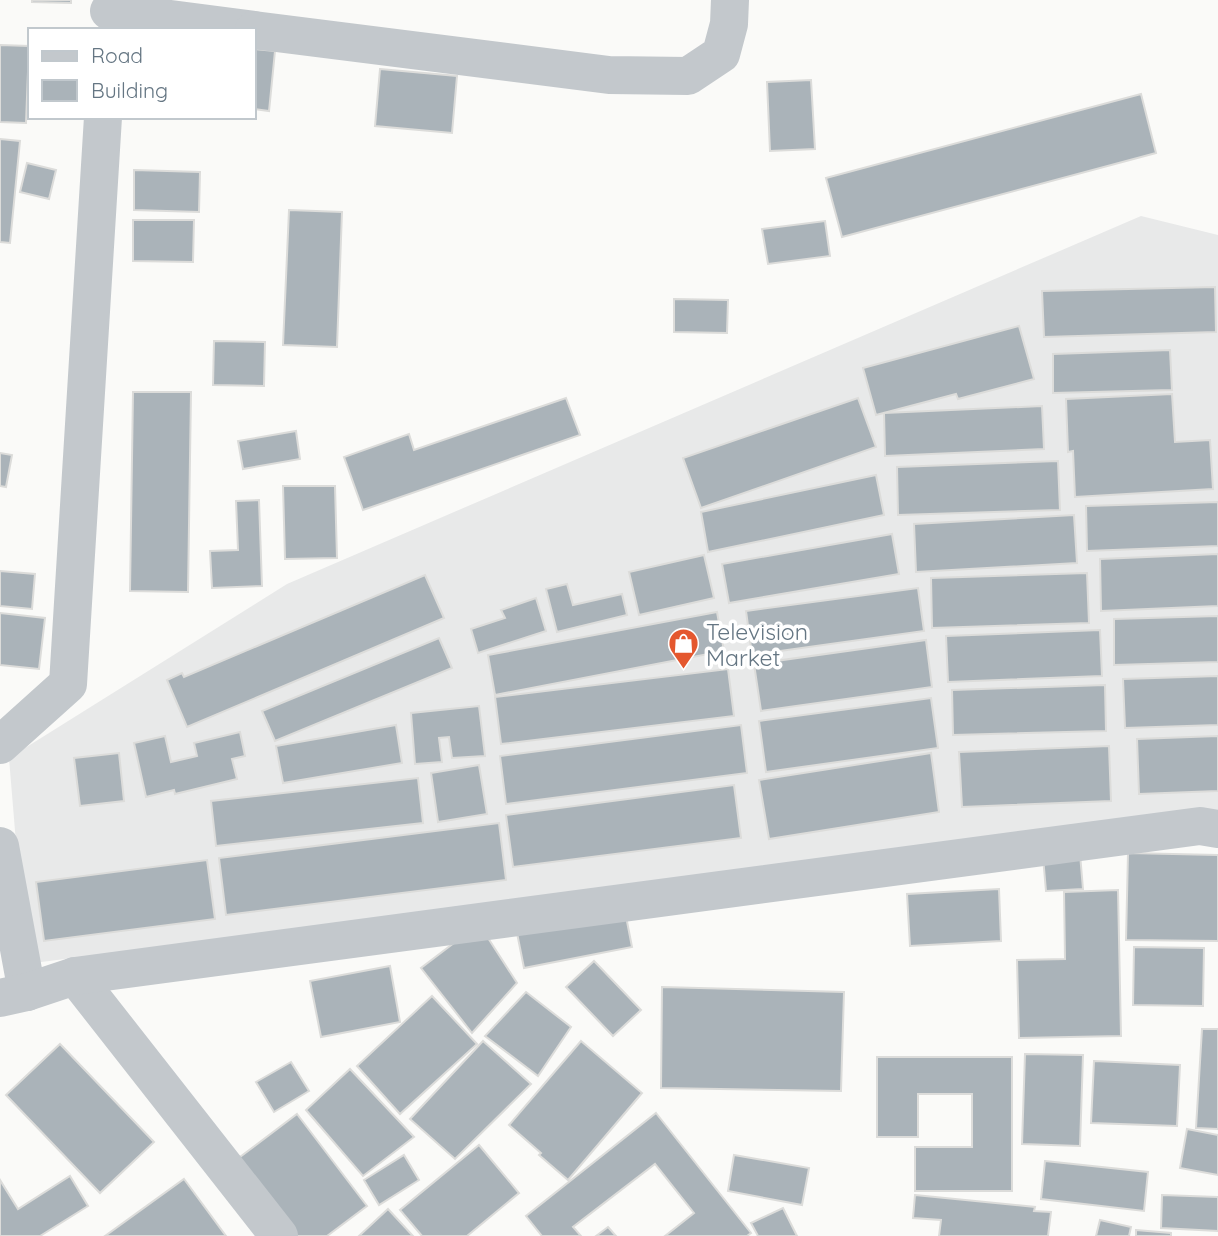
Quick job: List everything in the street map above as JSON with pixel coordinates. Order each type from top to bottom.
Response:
[{"type":"street","points":[[256,30],[609,75],[688,76],[721,54],[729,23],[730,0]]},
{"type":"street","points":[[109,14],[236,28]]},
{"type":"street","points":[[0,745],[68,684],[103,119]]},
{"type":"street","points":[[0,846],[14,995],[75,976],[1200,826],[1218,829]]},
{"type":"street","points":[[75,976],[279,1236]]},
{"type":"shaded area","name":"Television Market","points":[[1141,216],[1218,235],[1218,810],[26,964],[9,758],[287,584]]},
{"type":"building","points":[[71,0],[71,3],[32,2]]},
{"type":"building","points":[[0,45],[28,46],[26,123],[0,122]]},
{"type":"building","points":[[256,49],[275,51],[269,111],[256,109]]},
{"type":"building","points":[[380,69],[457,76],[452,133],[375,126]]},
{"type":"building","points":[[811,80],[815,149],[770,151],[767,82]]},
{"type":"building","points":[[1141,94],[1156,153],[842,237],[826,178]]},
{"type":"building","points":[[0,139],[20,141],[10,243],[0,242]]},
{"type":"building","points":[[27,163],[56,170],[49,199],[20,192]]},
{"type":"building","points":[[134,170],[200,172],[199,212],[134,210]]},
{"type":"building","points":[[289,210],[342,212],[337,347],[283,345]]},
{"type":"building","points":[[133,220],[194,220],[193,262],[133,261]]},
{"type":"building","points":[[825,221],[830,256],[768,264],[762,229]]},
{"type":"building","points":[[1215,287],[1216,332],[1044,337],[1042,291]]},
{"type":"building","points":[[674,299],[728,300],[727,333],[674,332]]},
{"type":"building","points":[[1019,326],[1034,379],[958,399],[956,394],[876,415],[863,368]]},
{"type":"building","points":[[214,341],[265,342],[264,386],[213,385]]},
{"type":"building","points":[[1170,350],[1172,390],[1053,393],[1053,354]]},
{"type":"building","points":[[133,392],[191,392],[188,592],[130,591]]},
{"type":"building","points":[[1172,394],[1175,442],[1210,440],[1213,489],[1075,497],[1073,451],[1068,452],[1066,399]]},
{"type":"building","points":[[566,398],[580,435],[363,510],[344,457],[409,434],[414,450]]},
{"type":"building","points":[[858,398],[876,447],[701,508],[683,458]]},
{"type":"building","points":[[1042,406],[1044,449],[885,456],[884,413]]},
{"type":"building","points":[[296,431],[300,459],[243,469],[238,441]]},
{"type":"building","points":[[0,453],[12,455],[6,487],[0,486]]},
{"type":"building","points":[[1058,461],[1060,510],[898,515],[897,467]]},
{"type":"building","points":[[876,475],[884,515],[708,552],[701,512]]},
{"type":"building","points":[[283,486],[335,486],[337,558],[285,559]]},
{"type":"building","points":[[259,500],[262,586],[212,588],[210,551],[238,550],[236,501]]},
{"type":"building","points":[[1218,502],[1218,546],[1087,551],[1086,506]]},
{"type":"building","points":[[1074,515],[1077,563],[916,572],[914,524]]},
{"type":"building","points":[[892,534],[899,574],[729,603],[722,564]]},
{"type":"building","points":[[1218,554],[1218,606],[1101,611],[1100,559]]},
{"type":"building","points":[[704,555],[714,598],[639,615],[629,572]]},
{"type":"building","points":[[0,571],[35,574],[32,609],[0,606]]},
{"type":"building","points":[[1087,573],[1089,623],[932,628],[931,578]]},
{"type":"building","points":[[425,575],[444,618],[187,727],[167,680],[182,673],[184,677]]},
{"type":"building","points":[[567,584],[573,605],[622,594],[627,615],[557,632],[546,589]]},
{"type":"building","points":[[918,588],[924,631],[752,655],[746,611]]},
{"type":"building","points":[[536,598],[546,631],[478,653],[471,629],[505,618],[501,610]]},
{"type":"building","points":[[717,612],[724,651],[495,695],[488,655]]},
{"type":"building","points":[[0,613],[45,618],[39,669],[0,665]]},
{"type":"building","points":[[1218,616],[1218,662],[1114,665],[1114,619]]},
{"type":"building","points":[[1100,630],[1102,676],[948,682],[946,636]]},
{"type":"building","points":[[439,638],[452,668],[275,741],[262,711]]},
{"type":"building","points":[[926,640],[932,687],[761,711],[754,664]]},
{"type":"building","points":[[728,669],[734,716],[501,744],[495,697]]},
{"type":"building","points":[[1218,676],[1218,725],[1125,728],[1123,679]]},
{"type":"building","points":[[1105,685],[1106,731],[953,735],[952,690]]},
{"type":"building","points":[[931,698],[938,748],[766,772],[759,721]]},
{"type":"building","points":[[479,706],[485,756],[452,758],[449,737],[439,738],[442,762],[415,764],[411,713]]},
{"type":"building","points":[[396,725],[402,763],[283,783],[276,746]]},
{"type":"building","points":[[741,725],[747,773],[506,804],[500,756]]},
{"type":"building","points":[[240,732],[245,756],[232,759],[237,779],[175,794],[174,790],[146,797],[134,743],[165,736],[171,762],[197,756],[194,743]]},
{"type":"building","points":[[1218,736],[1218,791],[1139,794],[1137,739]]},
{"type":"building","points":[[1109,746],[1111,801],[962,807],[959,752]]},
{"type":"building","points":[[119,753],[124,801],[80,806],[74,758]]},
{"type":"building","points":[[931,753],[939,812],[769,839],[759,780]]},
{"type":"building","points":[[479,765],[487,814],[438,822],[431,773]]},
{"type":"building","points":[[418,778],[423,823],[216,846],[211,801]]},
{"type":"building","points":[[734,785],[741,838],[513,867],[506,815]]},
{"type":"building","points":[[499,823],[506,880],[226,915],[219,858]]},
{"type":"building","points":[[1128,853],[1218,855],[1218,941],[1126,940]]},
{"type":"building","points":[[1080,854],[1083,889],[1046,891],[1043,857]]},
{"type":"building","points":[[207,860],[215,919],[44,941],[36,882]]},
{"type":"building","points":[[999,889],[1001,941],[910,946],[907,894]]},
{"type":"building","points":[[1118,890],[1121,1036],[1019,1038],[1017,960],[1065,959],[1064,892]]},
{"type":"building","points":[[624,906],[632,947],[524,968],[516,928]]},
{"type":"building","points":[[479,924],[517,983],[472,1033],[421,968]]},
{"type":"building","points":[[1134,947],[1204,948],[1203,1006],[1133,1005]]},
{"type":"building","points":[[594,961],[641,1010],[613,1036],[566,987]]},
{"type":"building","points":[[390,966],[400,1022],[321,1037],[310,981]]},
{"type":"building","points":[[662,987],[844,992],[841,1091],[661,1088]]},
{"type":"building","points":[[526,992],[571,1027],[538,1076],[485,1036]]},
{"type":"building","points":[[432,996],[477,1044],[400,1114],[357,1066]]},
{"type":"building","points":[[1202,1029],[1218,1029],[1218,1129],[1196,1128]]},
{"type":"building","points":[[483,1041],[531,1084],[455,1159],[410,1119]]},
{"type":"building","points":[[581,1041],[642,1093],[568,1180],[509,1125]]},
{"type":"building","points":[[60,1044],[154,1142],[100,1193],[6,1095]]},
{"type":"building","points":[[1025,1054],[1083,1055],[1080,1146],[1022,1144]]},
{"type":"building","points":[[877,1057],[1012,1057],[1012,1191],[915,1191],[915,1147],[972,1147],[972,1094],[918,1094],[918,1137],[877,1137]]},
{"type":"building","points":[[1094,1061],[1180,1065],[1177,1126],[1091,1123]]},
{"type":"building","points":[[291,1062],[309,1091],[274,1112],[256,1082]]},
{"type":"building","points":[[350,1069],[414,1137],[363,1176],[306,1110]]},
{"type":"building","points":[[656,1113],[751,1233],[747,1236],[665,1236],[694,1213],[655,1164],[573,1227],[581,1236],[542,1236],[526,1216]]},
{"type":"building","points":[[297,1114],[367,1206],[327,1236],[293,1236],[236,1160]]},
{"type":"building","points":[[1187,1129],[1218,1135],[1218,1175],[1180,1168]]},
{"type":"building","points":[[479,1145],[519,1193],[467,1236],[422,1236],[400,1210]]},
{"type":"building","points":[[404,1155],[419,1180],[379,1205],[364,1180]]},
{"type":"building","points":[[734,1155],[809,1168],[802,1205],[728,1191]]},
{"type":"building","points":[[1045,1161],[1148,1172],[1144,1211],[1041,1199]]},
{"type":"building","points":[[70,1176],[88,1206],[40,1236],[0,1236],[0,1180],[18,1209]]},
{"type":"building","points":[[184,1179],[226,1236],[105,1236]]},
{"type":"building","points":[[915,1195],[1035,1207],[1034,1211],[1051,1212],[1048,1236],[939,1236],[941,1220],[913,1218]]},
{"type":"building","points":[[1162,1195],[1218,1197],[1218,1231],[1161,1228]]},
{"type":"building","points":[[783,1208],[797,1236],[758,1236],[751,1223]]},
{"type":"building","points":[[388,1209],[413,1236],[359,1236]]},
{"type":"building","points":[[1100,1220],[1131,1227],[1129,1236],[1096,1236]]},
{"type":"building","points":[[608,1227],[616,1236],[596,1236]]},
{"type":"building","points":[[1136,1230],[1171,1233],[1171,1236],[1136,1236]]},
{"type":"place","name":"Television Market","points":[[683,671]]}]
